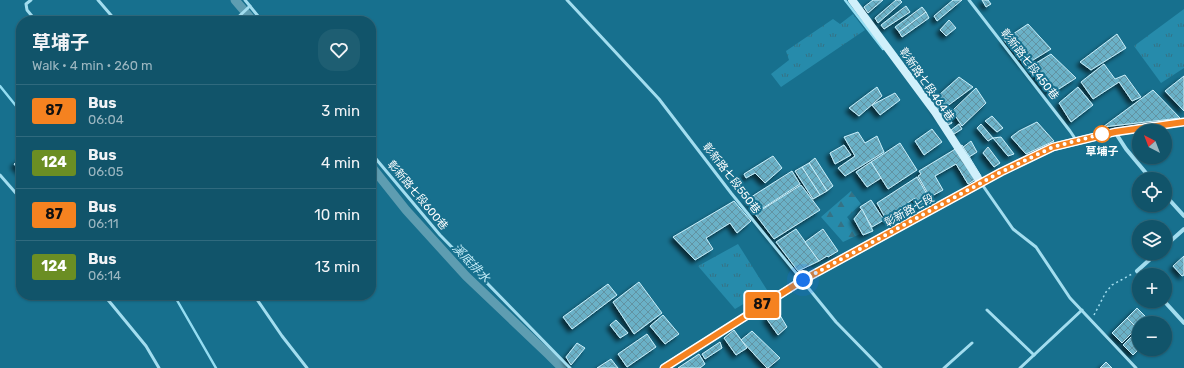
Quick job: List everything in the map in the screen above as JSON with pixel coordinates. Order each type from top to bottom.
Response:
[{"type":"street","name":"彰新路七段464巷","points":[[852,0],[935,112],[981,183]]},
{"type":"street","name":"彰新路七段","points":[[664,368],[803,280],[981,183],[1053,147],[1076,140],[1115,132],[1184,122]]},
{"type":"street","points":[[1115,132],[1126,149],[1145,172]]},
{"type":"street","points":[[1172,203],[1184,216]]},
{"type":"street","points":[[1172,240],[1184,229]]},
{"type":"street","points":[[1144,268],[1151,260]]},
{"type":"street","points":[[1170,308],[1184,324]]},
{"type":"lane","points":[[31,16],[26,10],[26,4],[32,0]]},
{"type":"lane","points":[[98,0],[112,16]]},
{"type":"lane","points":[[244,0],[258,16]]},
{"type":"lane","name":"彰新路七段550巷","points":[[567,0],[659,99],[732,193],[836,322],[881,368]]},
{"type":"lane","name":"彰新路七段450巷","points":[[969,0],[1076,140]]},
{"type":"lane","points":[[239,16],[250,6]]},
{"type":"lane","name":"彰新路七段600巷","points":[[376,159],[440,235],[570,368]]},
{"type":"lane","points":[[0,175],[16,193]]},
{"type":"lane","points":[[981,183],[1013,229],[1036,247],[1070,298],[1136,368]]},
{"type":"lane","points":[[108,300],[146,346],[159,368]]},
{"type":"lane","points":[[257,300],[282,336],[307,368]]},
{"type":"lane","points":[[987,310],[1034,355]]},
{"type":"lane","points":[[1020,368],[1082,310]]},
{"type":"lane","points":[[944,368],[972,343]]},
{"type":"path","points":[[1091,320],[1106,292],[1112,285],[1132,276]]},
{"type":"green space","points":[[1184,9],[1184,68],[1161,83],[1134,46]]},
{"type":"green space","points":[[853,14],[865,30],[781,87],[771,74],[789,60],[786,51],[833,19],[840,24]]},
{"type":"green space","points":[[851,191],[861,204],[847,217],[860,234],[843,242],[821,217]]},
{"type":"green space","points":[[738,244],[767,290],[735,309],[698,266]]},
{"type":"building","points":[[873,0],[883,0],[868,13],[864,7]]},
{"type":"building","points":[[896,0],[900,0],[902,2],[878,23],[875,18]]},
{"type":"building","points":[[953,0],[962,0],[937,21],[934,16]]},
{"type":"building","points":[[982,0],[988,0],[991,4],[986,7]]},
{"type":"building","points":[[906,6],[910,12],[884,29],[881,25]]},
{"type":"building","points":[[922,7],[926,12],[899,32],[895,27]]},
{"type":"building","points":[[926,12],[929,18],[902,37],[899,32]]},
{"type":"building","points":[[949,20],[956,28],[946,36],[940,30]]},
{"type":"building","points":[[1028,24],[1051,49],[1025,65],[1004,40]]},
{"type":"building","points":[[1117,34],[1126,48],[1091,70],[1080,62]]},
{"type":"building","points":[[1051,54],[1076,78],[1051,94],[1028,68]]},
{"type":"building","points":[[1104,64],[1115,79],[1125,75],[1141,97],[1132,101],[1119,82],[1093,99],[1081,82]]},
{"type":"building","points":[[1184,76],[1184,111],[1165,91]]},
{"type":"building","points":[[959,77],[973,87],[946,107],[939,95]]},
{"type":"building","points":[[877,87],[882,96],[859,116],[849,108]]},
{"type":"building","points":[[1078,87],[1093,105],[1071,122],[1059,103]]},
{"type":"building","points":[[976,88],[986,103],[962,126],[952,111]]},
{"type":"building","points":[[1153,90],[1180,118],[1103,127]]},
{"type":"building","points":[[895,93],[900,100],[880,115],[872,105]]},
{"type":"building","points":[[937,100],[945,113],[941,116],[932,102]]},
{"type":"building","points":[[992,116],[1003,128],[997,132],[985,121]]},
{"type":"building","points":[[949,117],[952,123],[948,125],[945,120]]},
{"type":"building","points":[[1037,122],[1054,141],[1026,154],[1011,137]]},
{"type":"building","points":[[959,124],[962,129],[954,134],[951,130]]},
{"type":"building","points":[[981,124],[993,138],[988,141],[977,128]]},
{"type":"building","points":[[932,129],[942,142],[924,155],[915,141]]},
{"type":"building","points":[[858,132],[865,143],[877,136],[884,152],[845,176],[838,168],[855,156],[844,137]]},
{"type":"building","points":[[1001,137],[1014,154],[1008,156],[993,138]]},
{"type":"building","points":[[971,141],[977,152],[969,157],[962,148]]},
{"type":"building","points":[[900,143],[917,170],[888,189],[871,162]]},
{"type":"building","points":[[844,145],[851,155],[835,164],[830,153]]},
{"type":"building","points":[[962,145],[981,176],[968,184],[956,164],[935,176],[943,190],[930,197],[918,176],[921,174],[919,171]]},
{"type":"building","points":[[988,147],[1000,163],[994,167],[983,153]]},
{"type":"building","points":[[773,156],[782,168],[765,183],[755,173],[746,178],[744,174]]},
{"type":"building","points":[[815,158],[833,186],[827,191],[809,163]]},
{"type":"building","points":[[871,162],[881,178],[867,187],[856,172]]},
{"type":"building","points":[[809,163],[827,191],[820,195],[802,167]]},
{"type":"building","points":[[802,167],[820,195],[813,199],[795,171]]},
{"type":"building","points":[[792,171],[800,184],[757,212],[748,199]]},
{"type":"building","points":[[917,177],[931,201],[920,207],[915,198],[900,208],[903,214],[887,221],[877,203]]},
{"type":"building","points":[[801,185],[820,210],[774,239],[755,214]]},
{"type":"building","points":[[871,200],[884,220],[872,227],[860,207]]},
{"type":"building","points":[[734,201],[751,221],[737,233],[730,223],[706,238],[713,249],[695,260],[673,237]]},
{"type":"building","points":[[862,209],[873,231],[863,235],[854,219]]},
{"type":"building","points":[[796,229],[819,261],[798,271],[776,242]]},
{"type":"building","points":[[823,229],[838,251],[819,261],[805,242]]},
{"type":"building","points":[[1184,256],[1184,275],[1182,276],[1173,266]]},
{"type":"building","points":[[639,282],[662,313],[634,334],[613,302]]},
{"type":"building","points":[[608,284],[617,295],[572,329],[563,317]]},
{"type":"building","points":[[1137,308],[1145,316],[1132,316],[1132,323],[1127,318]]},
{"type":"building","points":[[777,310],[787,327],[778,335],[766,318]]},
{"type":"building","points":[[663,315],[679,334],[665,344],[650,326]]},
{"type":"building","points":[[1127,318],[1132,323],[1132,333],[1122,343],[1112,333]]},
{"type":"building","points":[[616,320],[628,333],[620,338],[610,325]]},
{"type":"building","points":[[734,330],[747,348],[736,355],[724,338]]},
{"type":"building","points":[[752,331],[780,358],[768,368],[741,340]]},
{"type":"building","points":[[647,334],[656,347],[627,367],[618,354]]},
{"type":"building","points":[[1132,336],[1132,354],[1123,345]]},
{"type":"building","points":[[720,342],[722,348],[705,359],[702,354]]},
{"type":"building","points":[[577,343],[585,348],[571,365],[566,357]]},
{"type":"building","points":[[699,354],[705,364],[700,368],[678,368]]},
{"type":"building","points":[[611,359],[618,368],[597,368]]},
{"type":"building","points":[[1106,362],[1112,368],[1100,368]]},
{"type":"waterway","name":"溪底排水","points":[[235,0],[249,16]]},
{"type":"waterway","points":[[845,0],[883,49]]},
{"type":"waterway","points":[[0,86],[16,106]]},
{"type":"waterway","name":"溪底排水","points":[[376,172],[406,210],[466,276],[562,368]]},
{"type":"waterway","points":[[177,300],[216,368]]},
{"type":"bus line","name":"87","points":[[664,368],[803,280],[1001,172],[1053,147],[1076,140],[1115,132],[1184,122]]},
{"type":"place","name":"草埔子","points":[[1102,134]]},
{"type":"route","points":[[803,280],[1001,172],[1053,147],[1102,134]]}]
